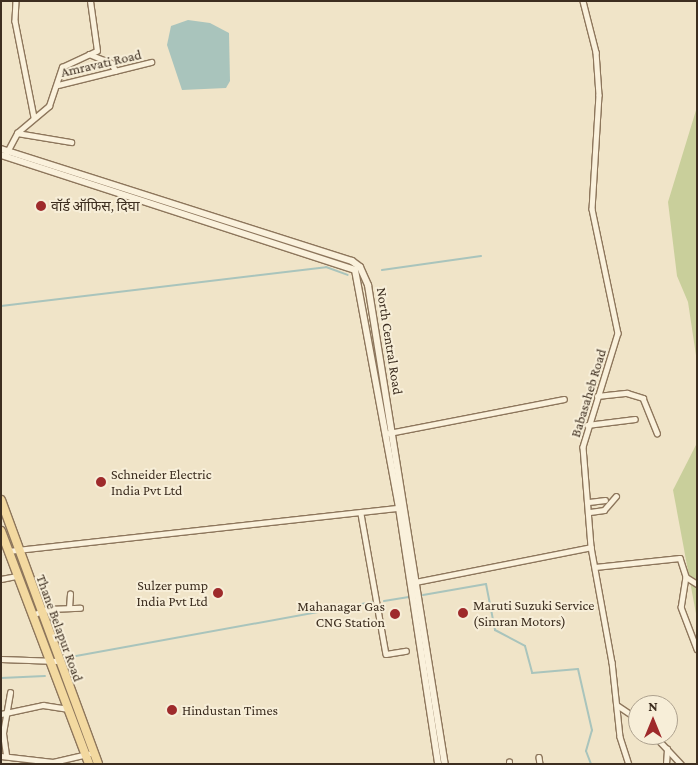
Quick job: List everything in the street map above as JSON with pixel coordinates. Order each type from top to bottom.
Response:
[{"type":"main road","name":"North Central Road","points":[[4,153],[352,261],[358,269],[368,285],[389,433],[414,583],[438,764]]},
{"type":"main road","name":"Thane Belapur Road","points":[[1,500],[4,518],[19,550],[57,661],[98,764]]},
{"type":"main road","name":"Thane Belapur Road","points":[[1,531],[48,663],[89,764]]},
{"type":"main road","name":"North Central Road","points":[[414,583],[418,590],[421,607],[445,764]]},
{"type":"street","points":[[16,1],[15,22],[34,117]]},
{"type":"street","points":[[56,86],[62,67],[97,51],[90,1]]},
{"type":"street","name":"Babasaheb Road","points":[[583,1],[596,52],[599,95],[592,209],[618,333],[587,425],[583,447],[590,512],[591,547],[617,705],[629,764]]},
{"type":"street","points":[[89,54],[111,63],[116,71]]},
{"type":"street","name":"Amravati Road","points":[[4,153],[17,133],[49,106],[56,86],[151,62]]},
{"type":"street","points":[[17,133],[71,142]]},
{"type":"street","points":[[597,396],[638,395],[646,403],[657,433]]},
{"type":"street","points":[[389,433],[564,399]]},
{"type":"street","points":[[587,425],[635,419]]},
{"type":"street","points":[[590,512],[604,510],[616,496]]},
{"type":"street","points":[[589,502],[605,500]]},
{"type":"street","points":[[8,551],[361,514],[402,507]]},
{"type":"street","points":[[361,514],[386,654],[406,651]]},
{"type":"street","points":[[414,583],[591,547]]},
{"type":"street","points":[[595,567],[680,558],[686,577],[681,607],[697,649]]},
{"type":"street","points":[[1,578],[17,576]]},
{"type":"street","points":[[686,577],[697,584]]},
{"type":"street","points":[[69,608],[70,594]]},
{"type":"street","points":[[31,616],[40,612],[80,608]]},
{"type":"street","points":[[1,659],[48,663],[57,661]]},
{"type":"street","points":[[10,693],[4,713],[4,755],[53,762],[94,753]]},
{"type":"street","points":[[4,713],[43,705],[67,709]]},
{"type":"street","points":[[617,705],[628,712]]},
{"type":"street","points":[[663,745],[681,764]]},
{"type":"street","points":[[666,764],[667,749]]},
{"type":"street","points":[[539,757],[540,764]]},
{"type":"green space","points":[[697,107],[697,362],[688,302],[677,276],[668,202]]},
{"type":"green space","points":[[697,443],[697,619],[673,490]]},
{"type":"water","points":[[188,20],[210,23],[229,33],[230,81],[226,88],[182,90],[167,45],[171,26]]},
{"type":"waterway","points":[[382,270],[481,256]]},
{"type":"waterway","points":[[1,306],[326,267],[348,275]]},
{"type":"waterway","points":[[423,595],[486,584],[495,630],[525,646],[532,673],[578,669],[592,730],[586,751],[591,764]]},
{"type":"waterway","points":[[384,601],[409,597]]},
{"type":"waterway","points":[[65,658],[374,602]]},
{"type":"waterway","points":[[1,678],[45,676]]},
{"type":"place","name":"वॉर्ड ऑफिस, दिघा","points":[[41,206]]},
{"type":"place","name":"Schneider Electric India Pvt Ltd","points":[[101,482]]},
{"type":"place","name":"Sulzer pump India Pvt Ltd","points":[[218,593]]},
{"type":"place","name":"Maruti Suzuki Service (Simran Motors)","points":[[463,613]]},
{"type":"place","name":"Mahanagar Gas CNG Station","points":[[395,614]]},
{"type":"place","name":"Hindustan Times","points":[[172,710]]}]
